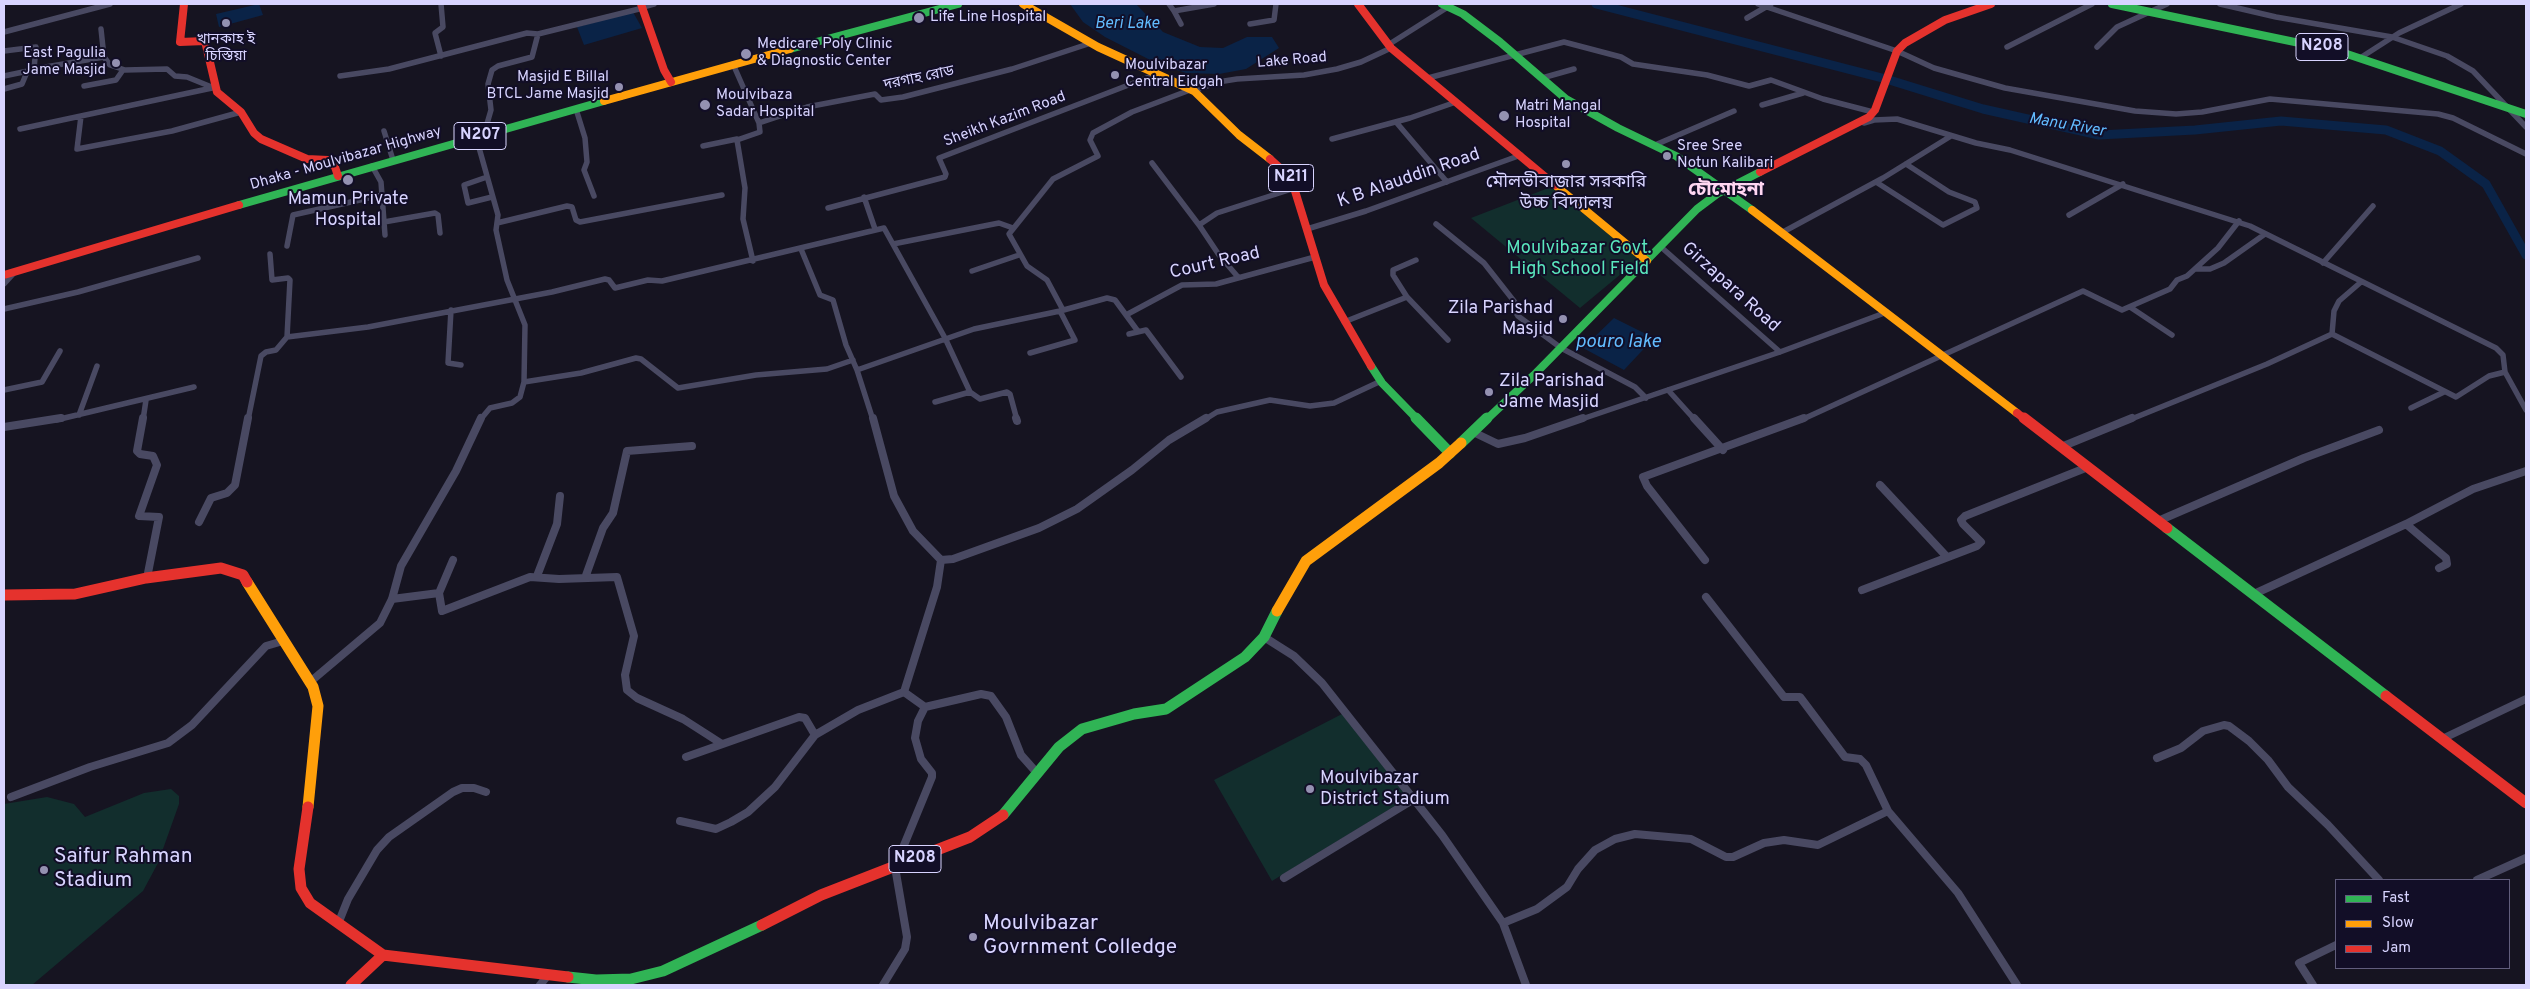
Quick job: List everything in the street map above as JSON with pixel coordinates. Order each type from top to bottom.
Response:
[{"type":"main road","points":[[184,4],[180,42],[184,44],[205,41],[213,88],[241,112],[261,140],[307,160],[328,160],[335,167],[338,176]]},
{"type":"main road","name":"Dhaka - Moulvibazar Highway","points":[[4,275],[393,160],[733,64],[958,4]]},
{"type":"main road","name":"N211","points":[[1023,4],[1051,22],[1091,43],[1192,91],[1239,135],[1282,168],[1291,178],[1295,188],[1324,285],[1344,322],[1381,381],[1418,422],[1450,453]]},
{"type":"main road","points":[[1358,4],[1390,46],[1647,261]]},
{"type":"main road","points":[[1874,111],[1896,53],[1905,43],[1945,20],[1991,4]]},
{"type":"main road","name":"N208","points":[[2112,4],[2298,41],[2360,58],[2526,114]]},
{"type":"main road","points":[[642,6],[664,70],[671,82]]},
{"type":"main road","points":[[1445,6],[1462,14],[1516,56],[1566,99],[1696,168],[1783,232],[2526,803]]},
{"type":"main road","name":"N208","points":[[4,595],[44,596],[75,594],[146,578],[221,568],[243,575],[256,592],[283,641],[310,682],[318,706],[313,778],[300,869],[301,888],[310,903],[384,955],[596,980],[631,979],[663,971],[721,946],[820,895],[970,838],[998,820],[1012,807],[1059,747],[1082,730],[1134,714],[1166,709],[1245,657],[1264,637],[1293,581],[1306,562],[1450,453],[1561,348],[1698,209],[1726,190],[1869,117],[1874,111]]},
{"type":"main road","points":[[351,985],[384,955]]},
{"type":"street","points":[[4,32],[110,4]]},
{"type":"street","points":[[441,4],[442,27],[435,33],[441,56]]},
{"type":"street","points":[[340,76],[380,71],[511,36],[527,33],[538,34],[654,4]]},
{"type":"street","points":[[1169,4],[1181,24]]},
{"type":"street","points":[[1174,11],[1214,4]]},
{"type":"street","points":[[1250,24],[1273,20],[1276,4]]},
{"type":"street","points":[[1758,4],[1965,78],[2135,111],[2176,114],[2202,112],[2279,99],[2438,114],[2453,118],[2526,154]]},
{"type":"street","points":[[1747,18],[1764,6],[1771,4]]},
{"type":"street","points":[[2007,48],[2092,4]]},
{"type":"street","points":[[2097,47],[2115,29],[2167,4]]},
{"type":"street","points":[[2220,4],[2276,17],[2392,37],[2447,56],[2473,71],[2504,106],[2526,127]]},
{"type":"street","points":[[2360,58],[2392,37],[2461,4]]},
{"type":"street","name":"Lake Road","points":[[1013,228],[1029,211],[1042,190],[1052,179],[1065,170],[1098,156],[1090,140],[1093,133],[1132,112],[1218,82],[1304,75],[1337,69],[1373,58],[1445,6]]},
{"type":"street","points":[[101,29],[104,57],[110,66],[123,70],[167,69],[175,76],[187,78],[213,88]]},
{"type":"street","points":[[310,682],[380,623],[392,599],[401,566],[456,472],[481,418],[490,408],[512,403],[520,398],[524,382],[525,325],[516,298],[507,280],[501,256],[496,230],[498,215],[487,177],[480,136],[491,110],[488,84],[492,70],[498,66],[532,56],[538,34]]},
{"type":"street","points":[[1428,78],[1564,42],[1621,57],[1633,64],[1707,75],[1749,86],[1771,80],[1788,85],[1803,93],[1874,111]]},
{"type":"street","name":"দরগাহ রোড","points":[[759,123],[798,110],[875,94],[881,100],[903,97],[1012,69],[1091,43]]},
{"type":"street","points":[[4,51],[36,47],[31,70],[22,84],[4,89]]},
{"type":"street","points":[[4,76],[104,57]]},
{"type":"street","points":[[703,146],[738,139],[760,132],[759,123],[733,64]]},
{"type":"street","points":[[1542,78],[1574,69]]},
{"type":"street","points":[[84,86],[116,80],[123,70]]},
{"type":"street","name":"Sheikh Kazim Road","points":[[828,208],[864,197],[890,194],[945,177],[946,174],[938,160],[939,158],[1157,74]]},
{"type":"street","points":[[20,129],[213,88]]},
{"type":"street","points":[[1762,105],[1803,93]]},
{"type":"street","points":[[1332,139],[1396,122],[1456,102]]},
{"type":"street","points":[[576,109],[585,138],[587,162],[584,170],[594,196]]},
{"type":"street","points":[[1655,145],[1734,111]]},
{"type":"street","points":[[81,116],[77,149],[172,131],[241,112]]},
{"type":"street","points":[[1844,130],[1874,120],[1897,118],[1976,144],[2010,150],[2239,221],[2496,348],[2503,355],[2505,372],[2526,410]]},
{"type":"street","points":[[1396,122],[1447,182]]},
{"type":"street","points":[[384,131],[393,160]]},
{"type":"street","points":[[1783,232],[1876,182],[1951,136]]},
{"type":"street","points":[[738,139],[745,188],[743,219],[753,261]]},
{"type":"street","name":"K B Alauddin Road","points":[[1307,229],[1521,155]]},
{"type":"street","points":[[1152,163],[1200,225],[1219,255],[1238,277]]},
{"type":"street","points":[[1876,182],[1942,225],[1976,208],[1975,202],[1969,198],[1949,192],[1906,164]]},
{"type":"street","points":[[372,166],[381,182],[385,235]]},
{"type":"street","points":[[487,177],[464,184],[468,203],[492,197]]},
{"type":"street","points":[[2069,214],[2123,184]]},
{"type":"street","points":[[1200,225],[1217,213],[1295,188]]},
{"type":"street","points":[[497,223],[568,206],[572,207],[577,221],[590,220],[722,194]]},
{"type":"street","points":[[287,246],[294,215],[382,195]]},
{"type":"street","points":[[864,197],[875,229]]},
{"type":"street","points":[[2323,263],[2373,206]]},
{"type":"street","points":[[384,222],[435,213],[438,214],[440,233]]},
{"type":"street","points":[[1705,560],[1647,486],[1643,477],[1723,450],[1810,416],[2083,291],[2089,292],[2119,310],[2130,307],[2170,289],[2176,280],[2187,276],[2218,248],[2239,221]]},
{"type":"street","points":[[893,244],[998,223],[1013,228],[1009,236],[1019,255],[1027,266],[1047,280],[1075,340],[1030,353]]},
{"type":"street","points":[[1436,224],[1484,263],[1518,305],[1515,310],[1518,316],[1561,348],[1635,387],[1646,398]]},
{"type":"street","points":[[287,337],[338,333],[605,279],[609,280],[617,288],[648,280],[662,280],[801,250],[875,229],[885,229],[945,338],[970,392],[980,399],[993,394],[1007,392],[1010,394],[1016,421]]},
{"type":"street","points":[[2195,269],[2210,269],[2224,263],[2265,234]]},
{"type":"street","name":"Girzapara Road","points":[[1660,247],[1780,352]]},
{"type":"street","points":[[801,250],[820,295],[833,300],[878,437],[894,496],[913,531],[941,560]]},
{"type":"street","points":[[199,522],[209,500],[227,493],[235,485],[261,356],[266,352],[276,350],[287,337],[290,280],[288,278],[272,280],[270,254]]},
{"type":"street","points":[[972,271],[1019,255]]},
{"type":"street","name":"Court Road","points":[[1126,315],[1182,286],[1216,284],[1315,257]]},
{"type":"street","points":[[4,309],[78,292],[198,258]]},
{"type":"street","points":[[1416,260],[1393,270],[1396,282],[1407,297],[1448,340]]},
{"type":"street","points":[[4,284],[15,272]]},
{"type":"street","points":[[2332,334],[2333,317],[2337,306],[2361,282]]},
{"type":"street","points":[[1344,322],[1407,297]]},
{"type":"street","points":[[857,370],[974,329],[1061,311],[1112,298],[1136,330]]},
{"type":"street","points":[[2130,307],[2172,335]]},
{"type":"street","points":[[451,310],[448,363],[461,365]]},
{"type":"street","points":[[1473,432],[1489,441],[1506,443],[1780,352],[1886,312]]},
{"type":"street","points":[[1129,334],[1136,330],[1143,329],[1147,331],[1181,377]]},
{"type":"street","points":[[2061,446],[2267,364],[2332,334],[2456,397],[2489,376],[2505,372]]},
{"type":"street","points":[[4,390],[42,382],[60,351]]},
{"type":"street","points":[[524,382],[581,373],[636,358],[641,359],[678,388],[756,375],[827,369],[853,360]]},
{"type":"street","points":[[79,415],[97,366]]},
{"type":"street","points":[[941,560],[953,559],[1039,528],[1077,509],[1132,470],[1169,440],[1217,412],[1270,400],[1310,406],[1334,402],[1381,381]]},
{"type":"street","points":[[4,427],[42,423],[146,400],[194,387]]},
{"type":"street","points":[[1668,390],[1723,450]]},
{"type":"street","points":[[935,402],[970,392]]},
{"type":"street","points":[[2411,408],[2444,392]]},
{"type":"street","points":[[146,400],[137,451],[140,454],[153,456],[157,465],[139,516],[160,517],[146,578]]},
{"type":"street","points":[[2158,521],[2304,458],[2379,430]]},
{"type":"street","points":[[585,578],[603,528],[613,513],[627,451],[692,446]]},
{"type":"street","points":[[1862,590],[1982,542],[1963,524],[1961,520],[1965,516],[2088,467]]},
{"type":"street","points":[[2254,594],[2406,524],[2473,489],[2526,471]]},
{"type":"street","points":[[1880,485],[1946,557]]},
{"type":"street","points":[[537,576],[557,524],[560,496]]},
{"type":"street","points":[[2406,524],[2446,558],[2448,562],[2439,568]]},
{"type":"street","points":[[453,560],[439,593],[442,610],[530,577],[559,579],[617,577],[634,636],[625,675],[627,690],[630,694],[683,718],[722,744]]},
{"type":"street","points":[[904,692],[937,587],[941,560]]},
{"type":"street","points":[[392,599],[439,593]]},
{"type":"street","points":[[1706,598],[1781,694],[1787,699],[1800,697],[1845,757],[1860,759],[1866,765],[1888,811],[1958,893],[2017,985]]},
{"type":"street","points":[[1264,637],[1294,656],[1322,683],[1414,799],[1503,923],[1526,985]]},
{"type":"street","points":[[11,797],[90,767],[168,743],[192,725],[266,646],[283,641]]},
{"type":"street","points":[[904,692],[925,707]]},
{"type":"street","points":[[680,821],[716,828],[748,812],[775,787],[815,736],[858,710],[904,692]]},
{"type":"street","points":[[883,985],[905,949],[907,937],[895,867],[932,777],[932,773],[921,760],[915,738],[918,721],[925,707],[965,696],[981,694],[991,696],[998,702],[1010,725],[1021,755],[1037,773]]},
{"type":"street","points":[[2442,739],[2526,699]]},
{"type":"street","points":[[686,757],[800,716],[805,718],[815,736]]},
{"type":"street","points":[[2157,758],[2181,748],[2203,731],[2224,725],[2229,726],[2249,741],[2268,760],[2288,787],[2328,825],[2378,879]]},
{"type":"street","points":[[338,924],[348,899],[377,850],[388,837],[454,792],[474,788],[486,792]]},
{"type":"street","points":[[1284,878],[1414,799]]},
{"type":"street","points":[[1503,923],[1537,909],[1567,886],[1578,869],[1595,850],[1615,839],[1635,834],[1691,839],[1726,857],[1733,857],[1764,843],[1784,840],[1818,845],[1888,811]]},
{"type":"street","points":[[2479,879],[2526,858]]},
{"type":"street","points":[[2313,985],[2299,963],[2335,945]]},
{"type":"street","points":[[540,985],[548,975]]},
{"type":"green space","name":"Moulvibazar Govt. High School Field","points":[[1551,187],[1639,259],[1580,308],[1471,218]]},
{"type":"green space","name":"Moulvibazar District Stadium","points":[[1342,714],[1408,798],[1272,881],[1214,780]]},
{"type":"green space","points":[[171,789],[179,796],[179,804],[158,863],[143,891],[32,985],[4,985],[4,804],[47,797],[74,804],[85,817],[144,793]]},
{"type":"water","points":[[259,4],[263,15],[219,27],[216,14]]},
{"type":"water","name":"Beri Lake","points":[[1070,4],[1136,4],[1163,32],[1200,47],[1223,48],[1247,37],[1272,37],[1279,48],[1246,69],[1219,74],[1186,73],[1158,64],[1105,37],[1083,22]]},
{"type":"water","points":[[633,12],[642,28],[584,45],[577,27]]},
{"type":"water","name":"pouro lake","points":[[1614,318],[1654,338],[1624,370],[1583,348]]},
{"type":"waterway","name":"Manu River","points":[[1596,4],[1886,79],[1983,109],[2099,135],[2195,130],[2281,121],[2386,130],[2440,151],[2486,184],[2526,255]]},
{"type":"traffic: fast","points":[[790,49],[958,4]]},
{"type":"traffic: fast","points":[[1442,4],[1463,14],[1500,42],[1566,99],[1618,128],[1676,156],[1752,210]]},
{"type":"traffic: fast","points":[[2112,4],[2338,51],[2526,114]]},
{"type":"traffic: fast","points":[[239,205],[604,101]]},
{"type":"traffic: fast","points":[[1461,443],[1534,375],[1697,209],[1717,194],[1760,172]]},
{"type":"traffic: fast","points":[[1371,366],[1382,383],[1450,453]]},
{"type":"traffic: fast","points":[[2167,528],[2386,696]]},
{"type":"traffic: fast","points":[[1003,815],[1059,747],[1082,729],[1134,714],[1166,709],[1245,657],[1264,637],[1277,611]]},
{"type":"traffic: fast","points":[[568,977],[596,980],[631,979],[663,971],[762,925]]},
{"type":"traffic: slow","points":[[1023,4],[1098,47],[1194,91],[1239,135],[1270,159]]},
{"type":"traffic: slow","points":[[604,101],[790,49]]},
{"type":"traffic: slow","points":[[1555,185],[1647,261]]},
{"type":"traffic: slow","points":[[1752,210],[2017,413]]},
{"type":"traffic: slow","points":[[1277,611],[1306,561],[1439,463],[1461,443]]},
{"type":"traffic: slow","points":[[247,582],[313,687],[318,706],[308,807]]},
{"type":"traffic: jam","points":[[184,4],[180,42],[205,41],[217,92],[241,112],[254,133],[261,139],[307,159],[328,160],[335,167],[338,176]]},
{"type":"traffic: jam","points":[[641,4],[664,70],[671,82]]},
{"type":"traffic: jam","points":[[1358,4],[1391,48],[1555,185]]},
{"type":"traffic: jam","points":[[1760,172],[1869,117],[1875,110],[1897,51],[1905,43],[1945,20],[1991,4]]},
{"type":"traffic: jam","points":[[1270,159],[1291,178],[1324,285],[1371,366]]},
{"type":"traffic: jam","points":[[4,275],[239,205]]},
{"type":"traffic: jam","points":[[2017,413],[2167,528]]},
{"type":"traffic: jam","points":[[4,595],[75,594],[146,578],[221,568],[243,575],[247,582]]},
{"type":"traffic: jam","points":[[2386,696],[2526,803]]},
{"type":"traffic: jam","points":[[308,807],[299,869],[301,888],[310,903],[383,955],[568,977]]},
{"type":"traffic: jam","points":[[762,925],[821,895],[970,837],[1003,815]]},
{"type":"traffic: jam","points":[[351,985],[383,955]]},
{"type":"place","name":"Life Line Hospital","points":[[919,18]]},
{"type":"place","name":"খানকাহ ই চিস্তিয়া","points":[[226,23]]},
{"type":"place","name":"Medicare Poly Clinic & Diagnostic Center","points":[[746,54]]},
{"type":"place","name":"East Pagulia Jame Masjid","points":[[116,63]]},
{"type":"place","name":"Moulvibazar Central Eidgah","points":[[1115,75]]},
{"type":"place","name":"Masjid E Billal BTCL Jame Masjid","points":[[619,87]]},
{"type":"place","name":"Moulvibaza Sadar Hospital","points":[[705,105]]},
{"type":"place","name":"Matri Mangal Hospital","points":[[1504,116]]},
{"type":"place","name":"Sree Sree Notun Kalibari","points":[[1667,156]]},
{"type":"place","name":"মৌলভীবাজার সরকারি উচ্চ বিদ্যালয়","points":[[1566,164]]},
{"type":"place","name":"Mamun Private Hospital","points":[[348,180]]},
{"type":"place","name":"Zila Parishad Masjid","points":[[1563,319]]},
{"type":"place","name":"Zila Parishad Jame Masjid","points":[[1489,392]]},
{"type":"place","name":"Moulvibazar District Stadium","points":[[1310,789]]},
{"type":"place","name":"Saifur Rahman Stadium","points":[[44,870]]},
{"type":"place","name":"Moulvibazar Govrnment Colledge","points":[[973,937]]},
{"type":"district","name":"চৌমোহনা","points":[[1726,191]]}]
